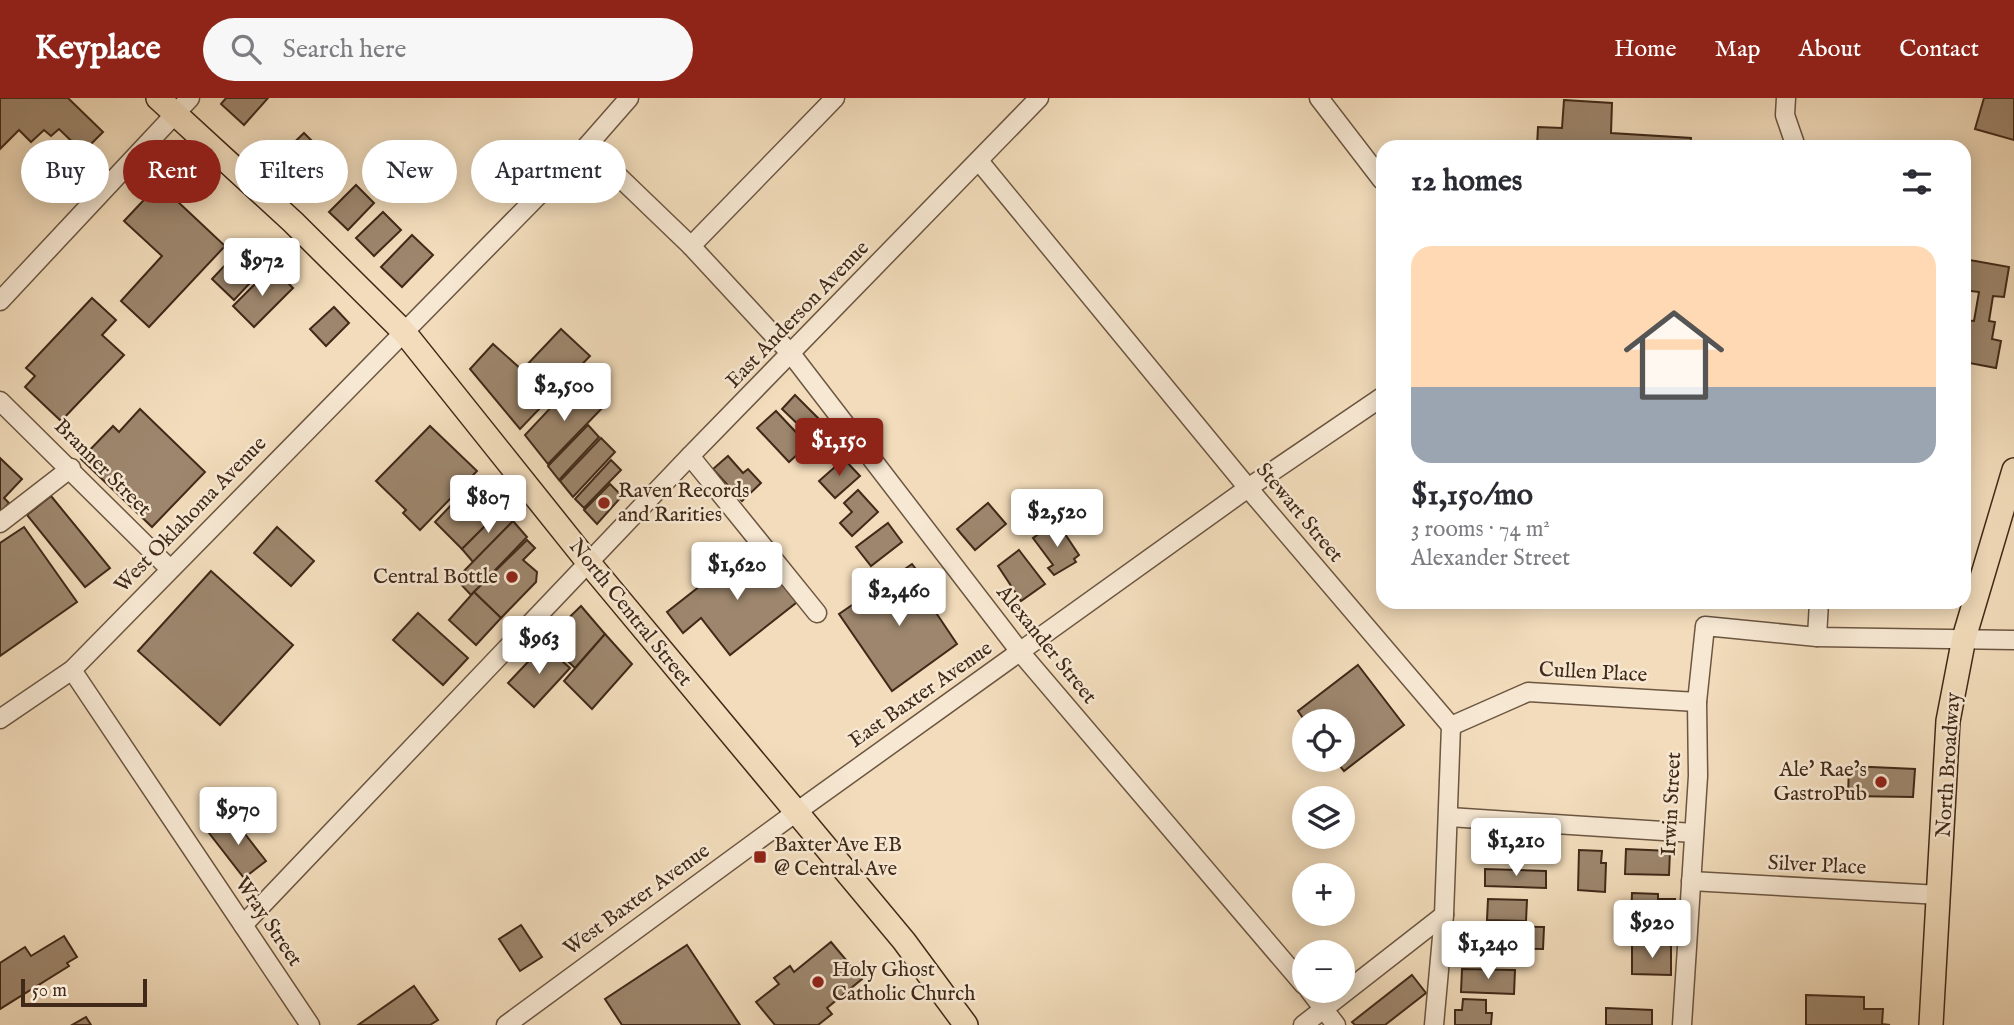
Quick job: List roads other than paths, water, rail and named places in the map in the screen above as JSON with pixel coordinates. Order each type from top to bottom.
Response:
[{"type":"main road","name":"North Central Street","points":[[158,98],[182,106],[293,222],[404,332],[588,562],[904,941],[966,1025]]},
{"type":"main road","name":"North Broadway","points":[[1931,1025],[1948,721],[1964,638],[2014,470]]},
{"type":"street","name":"West Oklahoma Avenue","points":[[592,140],[629,98]]},
{"type":"street","points":[[691,246],[835,98]]},
{"type":"street","name":"East Anderson Avenue","points":[[243,925],[690,456],[792,355],[1039,98]]},
{"type":"street","points":[[1319,98],[1376,172]]},
{"type":"street","points":[[1786,98],[1785,115],[1794,140]]},
{"type":"street","points":[[0,300],[182,106]]},
{"type":"street","name":"Stewart Street","points":[[979,161],[1248,488],[1451,726]]},
{"type":"street","name":"Alexander Street","points":[[626,184],[691,246],[792,355],[1021,653],[1292,971]]},
{"type":"street","name":"West Oklahoma Avenue","points":[[0,719],[72,670],[531,203]]},
{"type":"street","name":"Branner Street","points":[[0,401],[71,468],[170,569]]},
{"type":"street","name":"East Baxter Avenue","points":[[795,813],[1248,488],[1376,401]]},
{"type":"street","points":[[690,456],[817,613]]},
{"type":"street","points":[[0,523],[71,468]]},
{"type":"street","points":[[1819,609],[1817,637],[2014,639]]},
{"type":"street","name":"Irwin Street","points":[[1682,1025],[1698,776],[1697,702],[1705,626],[1817,637]]},
{"type":"street","name":"Wray Street","points":[[72,670],[310,1025]]},
{"type":"street","name":"Cullen Place","points":[[1451,726],[1528,692],[1697,702]]},
{"type":"street","points":[[1434,1025],[1444,915],[1451,726]]},
{"type":"street","name":"West Baxter Avenue","points":[[506,1025],[795,813]]},
{"type":"street","points":[[1449,817],[1694,833]]},
{"type":"street","name":"Silver Place","points":[[1691,881],[1940,895]]},
{"type":"street","points":[[1303,1025],[1444,915]]},
{"type":"street","points":[[1320,1003],[1336,1025]]},
{"type":"place","name":"Raven Records and Rarities","points":[[604,503]]},
{"type":"place","name":"Central Bottle","points":[[512,577]]},
{"type":"place","name":"Ale' Rae’s GastroPub","points":[[1881,782]]},
{"type":"place","name":"Baxter Ave EB @ Central Ave","points":[[760,857]]},
{"type":"place","name":"Holy Ghost Catholic Church","points":[[818,982]]}]
